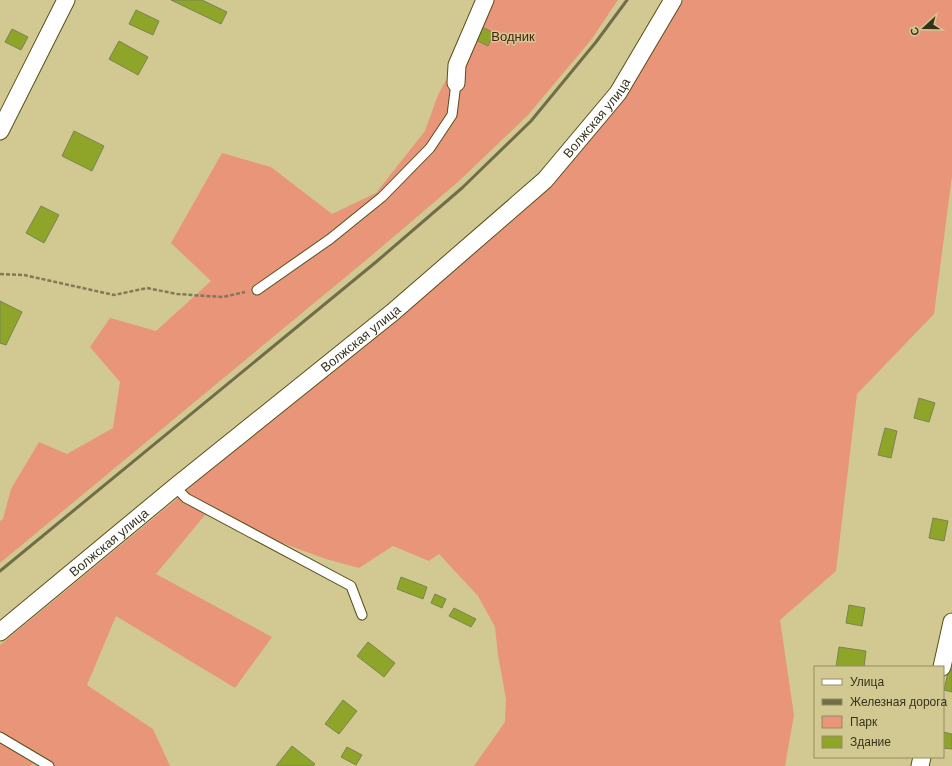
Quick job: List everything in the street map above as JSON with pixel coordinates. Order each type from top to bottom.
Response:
[{"type":"street","points":[[0,131],[66,0]]},
{"type":"street","points":[[456,83],[457,65],[486,0]]},
{"type":"street","name":"Волжская улица","points":[[0,632],[175,487],[393,312],[545,180],[618,93],[673,0]]},
{"type":"street","points":[[942,666],[952,622]]},
{"type":"lane","points":[[257,290],[330,239],[382,198],[430,148],[452,115],[456,83]]},
{"type":"lane","points":[[175,487],[186,498],[351,586],[362,615]]},
{"type":"lane","points":[[0,737],[49,766]]},
{"type":"path","points":[[0,274],[24,275],[114,295],[147,288],[177,294],[223,297],[257,290]]},
{"type":"green space","name":"Водник","points":[[489,0],[618,0],[591,40],[528,115],[458,182],[371,256],[0,563],[0,521],[3,519],[11,489],[39,442],[67,454],[113,428],[120,382],[90,347],[110,318],[156,331],[211,281],[171,243],[222,153],[271,167],[332,214],[376,193],[425,131],[438,95]]},
{"type":"green space","points":[[683,0],[952,0],[952,176],[934,314],[857,394],[836,571],[780,620],[794,715],[785,766],[474,766],[505,722],[506,699],[498,655],[495,627],[478,596],[439,554],[429,561],[393,546],[359,568],[326,559],[205,515],[156,574],[272,637],[235,688],[116,616],[87,685],[153,729],[170,766],[37,766],[33,764],[30,766],[0,766],[0,645],[172,503],[625,97]]},
{"type":"building","points":[[171,0],[202,0],[227,12],[221,24]]},
{"type":"building","points":[[136,10],[159,21],[153,35],[129,24]]},
{"type":"building","points":[[480,26],[494,33],[488,46],[474,39]]},
{"type":"building","points":[[12,29],[28,37],[21,50],[5,42]]},
{"type":"building","points":[[119,41],[148,57],[138,75],[109,59]]},
{"type":"building","points":[[74,131],[104,146],[92,171],[62,156]]},
{"type":"building","points":[[41,206],[59,215],[44,243],[26,233]]},
{"type":"building","points":[[0,301],[22,312],[6,345],[0,343]]},
{"type":"building","points":[[919,398],[935,403],[929,422],[914,418]]},
{"type":"building","points":[[885,428],[897,431],[891,458],[878,455]]},
{"type":"building","points":[[933,518],[948,521],[944,541],[929,538]]},
{"type":"building","points":[[401,577],[427,587],[423,599],[397,589]]},
{"type":"building","points":[[435,594],[446,599],[442,608],[431,603]]},
{"type":"building","points":[[849,605],[865,608],[862,626],[846,623]]},
{"type":"building","points":[[454,608],[476,619],[471,627],[449,616]]},
{"type":"building","points":[[368,642],[395,663],[384,677],[357,656]]},
{"type":"building","points":[[839,647],[866,651],[864,666],[836,666]]},
{"type":"building","points":[[949,668],[952,669],[952,692],[944,690]]},
{"type":"building","points":[[343,700],[357,711],[339,734],[325,724]]},
{"type":"building","points":[[944,732],[952,734],[952,749],[944,748]]},
{"type":"building","points":[[292,746],[315,764],[313,766],[276,766]]},
{"type":"building","points":[[347,747],[362,755],[356,765],[341,757]]},
{"type":"railway","points":[[0,571],[376,262],[462,188],[531,121],[596,42],[627,0]]}]
